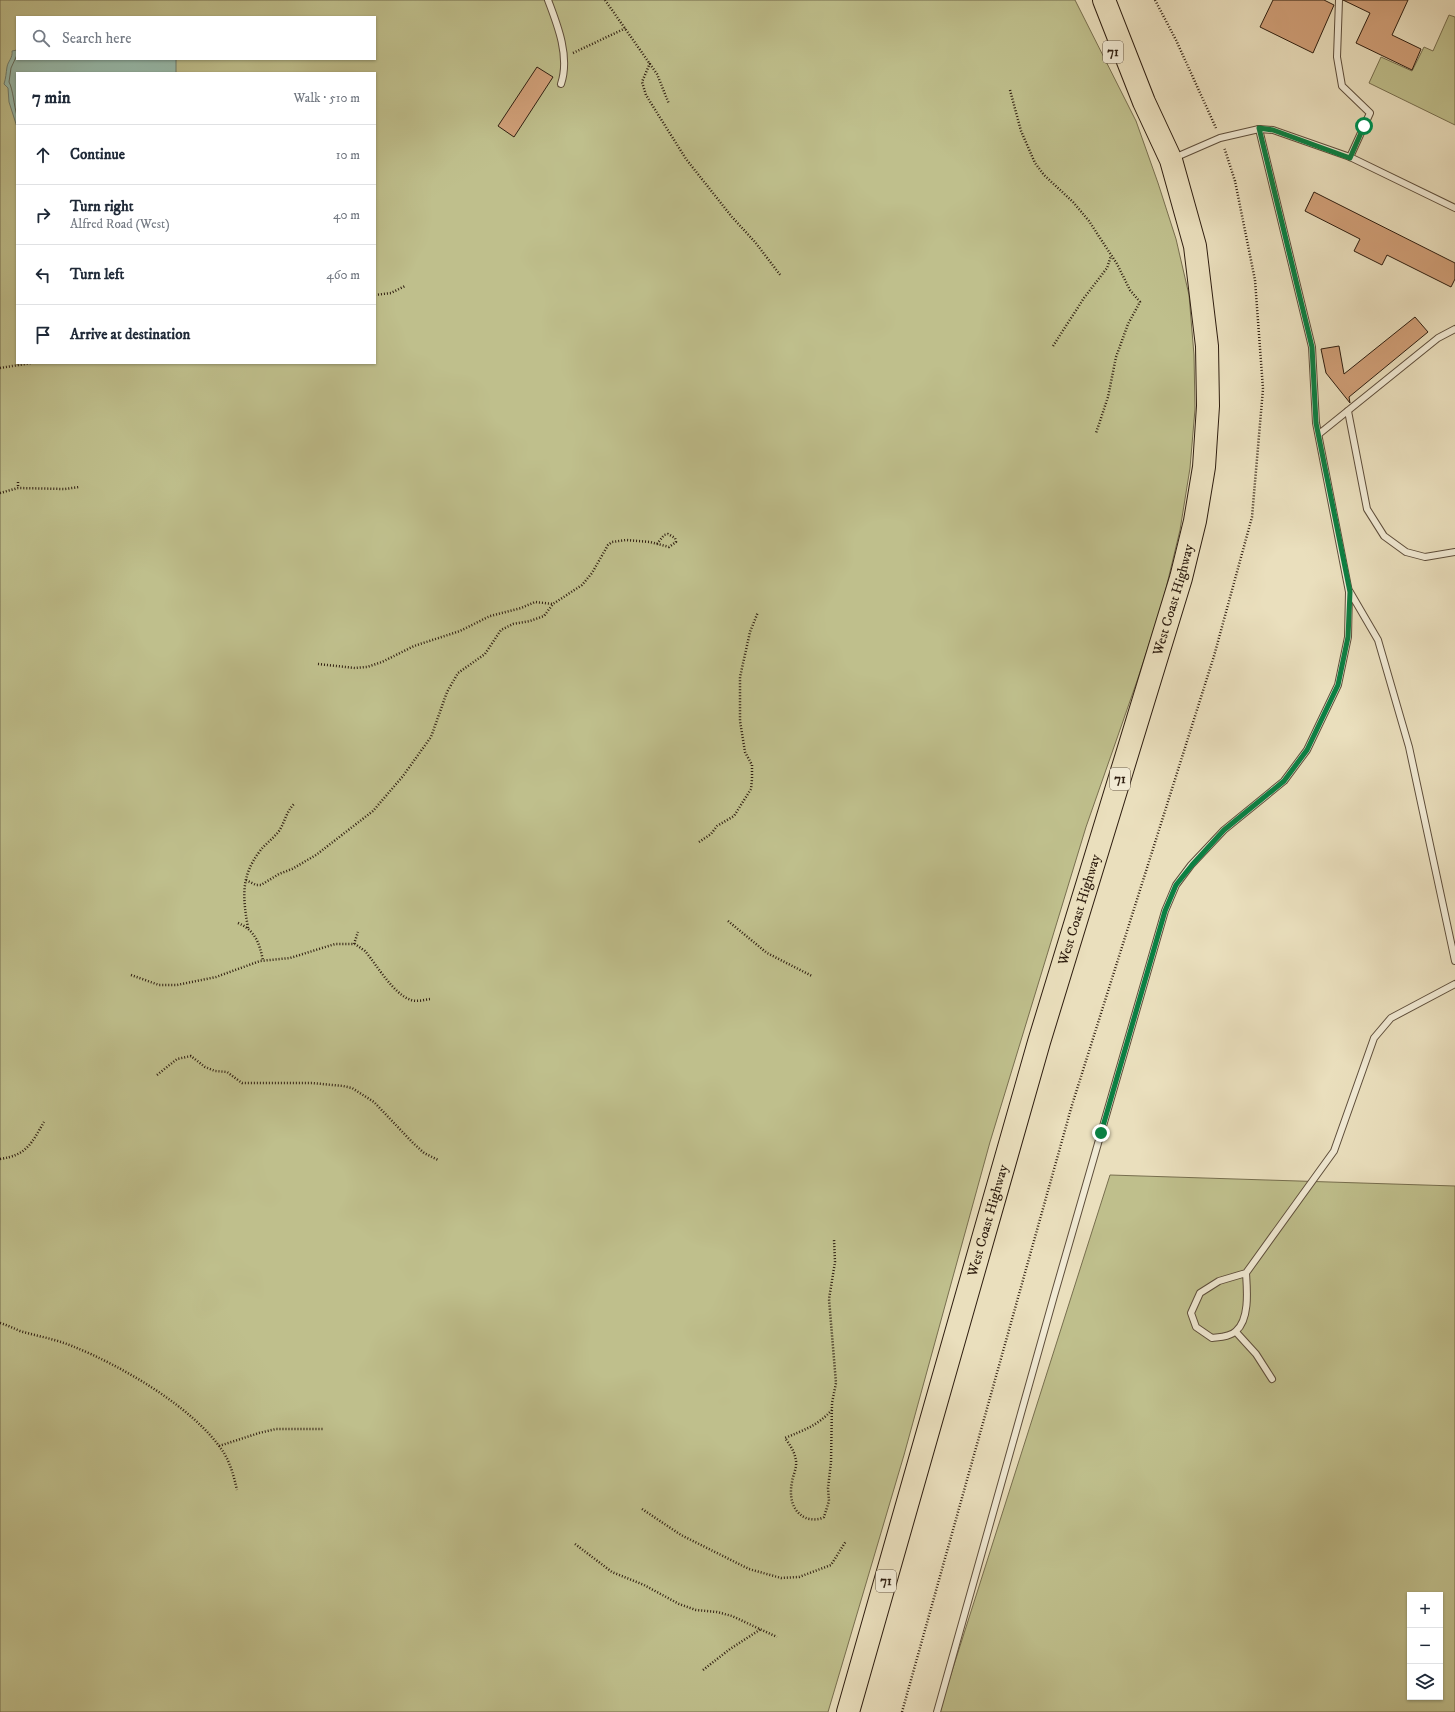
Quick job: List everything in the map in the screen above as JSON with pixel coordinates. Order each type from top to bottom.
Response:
[{"type":"highway","name":"West Coast Highway","points":[[1089,0],[1105,39],[1144,102]]},
{"type":"highway","name":"West Coast Highway","points":[[848,1712],[1024,1096],[1179,585],[1195,521],[1204,467],[1208,406],[1207,346],[1195,246],[1171,160],[1144,102],[1104,0]]},
{"type":"lane","points":[[548,0],[557,22],[564,57],[563,77],[561,84]]},
{"type":"lane","points":[[1338,0],[1337,57],[1342,86],[1370,113],[1350,158]]},
{"type":"lane","points":[[937,1712],[1051,1303],[1165,911],[1176,885],[1192,865],[1224,830],[1284,781],[1307,750],[1338,685],[1348,637],[1350,592],[1316,423],[1312,347],[1259,128]]},
{"type":"lane","points":[[1171,160],[1220,138],[1259,128],[1273,130],[1350,158],[1455,208]]},
{"type":"lane","points":[[1319,434],[1438,338],[1455,329]]},
{"type":"lane","points":[[1348,411],[1367,509],[1384,536],[1406,552],[1425,558],[1455,552]]},
{"type":"lane","points":[[1350,592],[1378,640],[1409,747],[1455,961]]},
{"type":"lane","points":[[1246,1272],[1247,1298],[1244,1320],[1236,1332],[1212,1338],[1196,1327],[1191,1313],[1200,1293],[1219,1282],[1246,1272],[1334,1151],[1374,1038],[1391,1018],[1455,984]]},
{"type":"lane","points":[[1236,1332],[1256,1354],[1272,1379]]},
{"type":"path","points":[[605,0],[650,63],[662,84],[669,104]]},
{"type":"path","points":[[902,1712],[1072,1105],[1214,656],[1252,518],[1263,389],[1255,280],[1235,181],[1220,138],[1176,40],[1155,0]]},
{"type":"path","points":[[564,57],[626,28]]},
{"type":"path","points":[[650,63],[642,82],[646,95],[665,127],[700,177],[755,242],[781,276]]},
{"type":"path","points":[[1010,90],[1021,132],[1035,163],[1044,175],[1078,207],[1089,221],[1112,255],[1130,290],[1140,302],[1128,324],[1116,357],[1108,397],[1096,433]]},
{"type":"path","points":[[1054,346],[1084,298],[1106,268],[1112,255]]},
{"type":"path","points":[[376,295],[392,293],[405,286]]},
{"type":"path","points":[[0,368],[25,364]]},
{"type":"path","points":[[18,482],[18,488]]},
{"type":"path","points":[[0,493],[18,488],[64,489],[79,487]]},
{"type":"path","points":[[246,880],[256,885],[261,885],[279,874],[292,869],[316,855],[367,817],[403,776],[431,737],[447,692],[458,673],[485,654],[501,630],[513,624],[538,619],[544,616],[553,604],[587,579],[605,549],[612,542],[626,540],[657,544],[670,548],[676,542],[675,538],[668,534],[664,535],[657,544]]},
{"type":"path","points":[[318,664],[355,668],[367,667],[382,662],[406,649],[460,631],[490,616],[521,608],[535,602],[553,604]]},
{"type":"path","points":[[699,842],[712,834],[717,826],[734,816],[751,789],[752,765],[745,752],[740,721],[740,677],[750,632],[758,612]]},
{"type":"path","points":[[263,961],[260,946],[248,928],[244,904],[247,873],[253,860],[279,830],[287,812],[294,804]]},
{"type":"path","points":[[728,921],[767,953],[812,976]]},
{"type":"path","points":[[238,923],[248,928]]},
{"type":"path","points":[[354,944],[358,932]]},
{"type":"path","points":[[131,975],[159,985],[177,985],[216,977],[263,961],[290,958],[335,944],[354,944],[365,951],[402,994],[411,1000],[430,999]]},
{"type":"path","points":[[158,1075],[177,1059],[191,1056],[205,1067],[227,1072],[242,1083],[312,1083],[352,1088],[374,1102],[413,1144],[424,1153],[438,1160]]},
{"type":"path","points":[[0,1159],[17,1156],[33,1140],[44,1122]]},
{"type":"path","points":[[832,1410],[820,1422],[811,1428],[785,1438],[793,1451],[796,1460],[791,1487],[792,1503],[797,1512],[810,1519],[821,1519],[824,1517],[828,1507],[828,1488],[831,1462],[830,1441],[833,1422],[832,1410],[836,1383],[829,1313],[829,1294],[834,1262],[834,1239]]},
{"type":"path","points":[[0,1323],[71,1346],[108,1362],[171,1401],[208,1432],[219,1446],[232,1468],[237,1490]]},
{"type":"path","points":[[219,1446],[276,1429],[323,1429]]},
{"type":"path","points":[[642,1509],[681,1535],[749,1569],[781,1578],[799,1577],[831,1565],[846,1541]]},
{"type":"path","points":[[575,1544],[612,1572],[644,1585],[679,1604],[696,1610],[724,1614],[746,1621],[777,1637]]},
{"type":"path","points":[[703,1670],[730,1649],[761,1629]]},
{"type":"green space","points":[[0,0],[1075,0],[1136,121],[1176,239],[1189,295],[1194,355],[1195,409],[1190,468],[1180,530],[1162,605],[1086,827],[990,1142],[904,1455],[828,1712],[0,1712]]},
{"type":"green space","points":[[1449,15],[1455,17],[1455,125],[1369,83],[1381,57],[1412,71],[1424,47],[1433,51]]},
{"type":"green space","points":[[1110,1175],[1455,1186],[1455,1712],[939,1712]]},
{"type":"water","points":[[16,50],[16,60],[176,60],[176,72],[16,72],[16,124],[9,102],[8,88],[4,84],[12,51]]},
{"type":"building","points":[[1273,0],[1324,0],[1334,5],[1313,53],[1260,27]]},
{"type":"building","points":[[1343,0],[1408,0],[1392,35],[1421,49],[1412,70],[1356,43],[1370,13]]},
{"type":"building","points":[[537,67],[553,77],[514,137],[498,126]]},
{"type":"building","points":[[1314,192],[1455,263],[1455,279],[1451,287],[1387,255],[1382,265],[1354,251],[1360,239],[1305,211]]},
{"type":"building","points":[[1415,317],[1428,332],[1349,397],[1350,403],[1326,373],[1321,349],[1339,346],[1344,374]]},
{"type":"route","points":[[1101,1133],[1165,911],[1176,885],[1224,830],[1284,781],[1307,750],[1338,685],[1348,637],[1350,592],[1316,423],[1312,347],[1259,128],[1273,130],[1350,158],[1364,126]]}]
